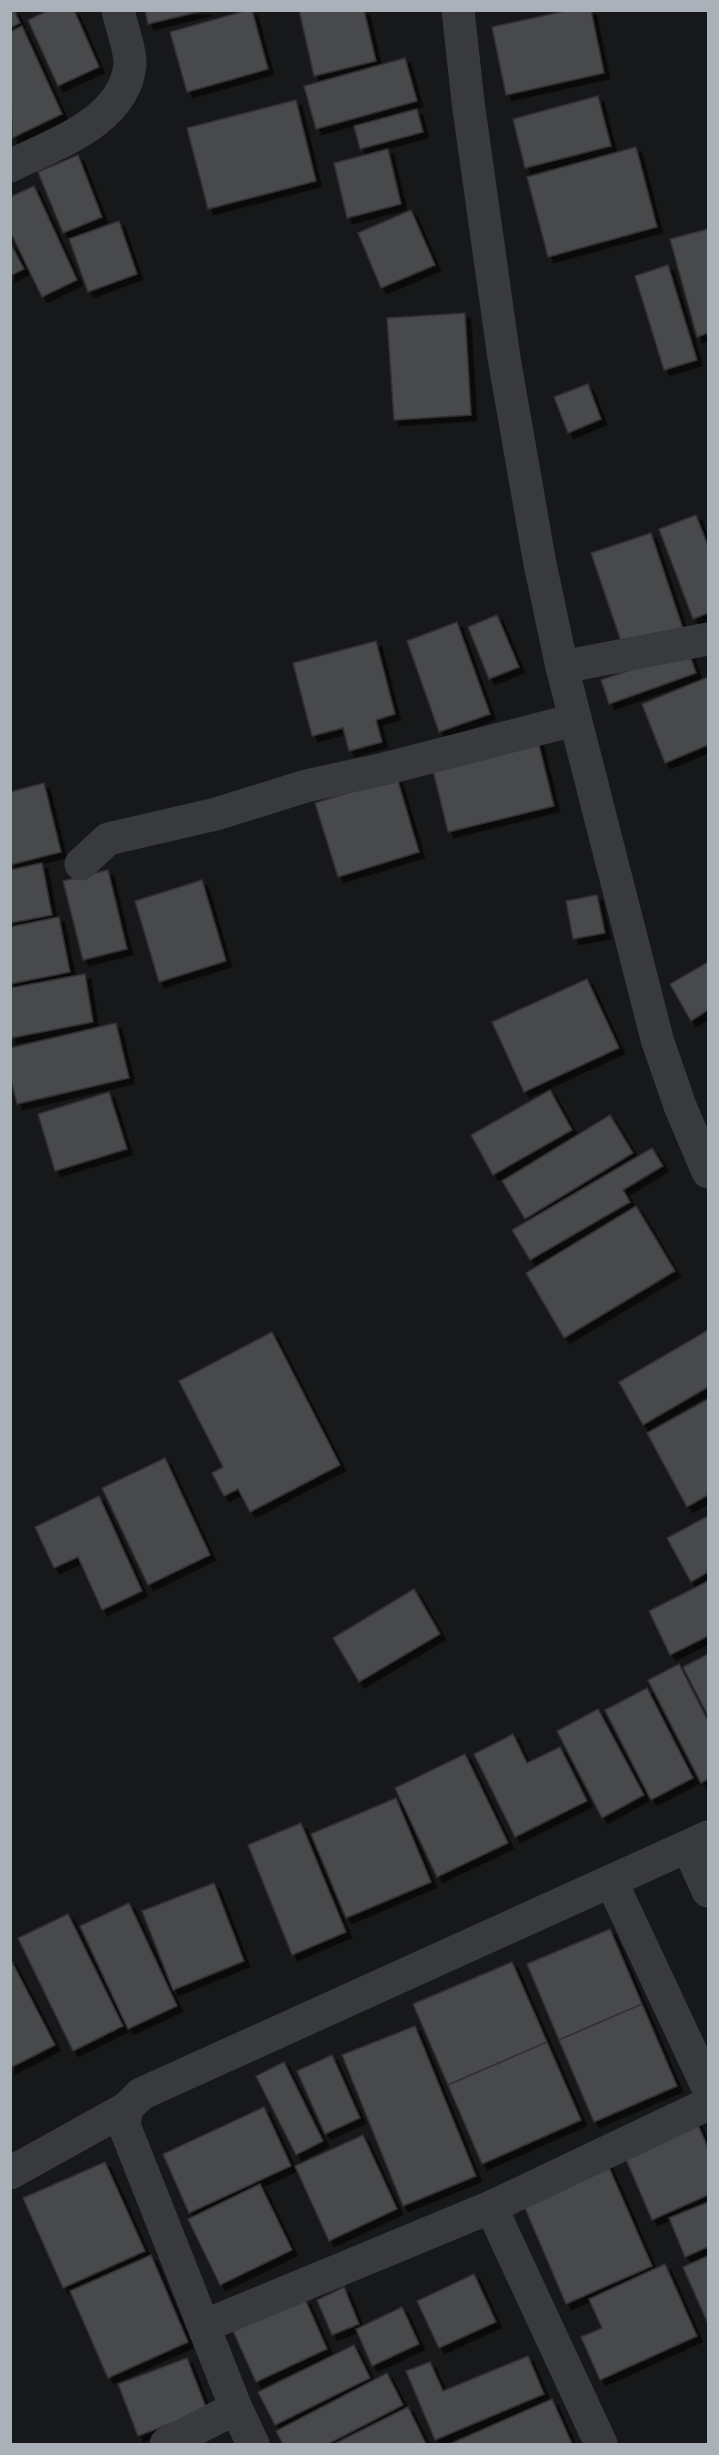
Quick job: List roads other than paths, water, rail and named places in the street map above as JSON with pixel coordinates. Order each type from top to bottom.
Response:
[{"type":"street","points":[[10,166],[82,130],[105,113],[122,92],[130,64],[118,10]]},
{"type":"street","points":[[458,10],[468,102],[504,358],[540,564],[562,667],[657,1039],[680,1106],[708,1172]]},
{"type":"street","points":[[562,667],[708,639]]},
{"type":"street","points":[[81,864],[108,839],[216,813],[306,786],[384,769],[574,720]]},
{"type":"street","points":[[10,2173],[127,2108],[141,2094],[612,1883],[698,1842],[708,1891]]},
{"type":"street","points":[[612,1883],[708,2088]]},
{"type":"street","points":[[204,2326],[491,2207],[708,2104]]},
{"type":"street","points":[[127,2108],[124,2125],[236,2408],[253,2445]]},
{"type":"street","points":[[491,2207],[601,2445]]},
{"type":"street","points":[[166,2445],[236,2408]]}]
